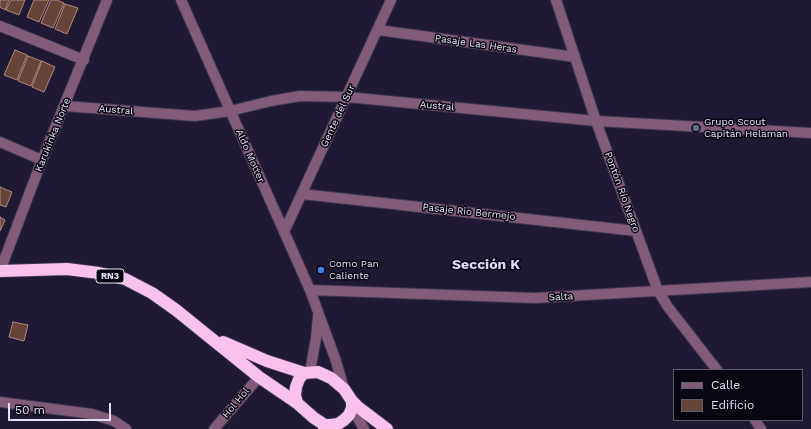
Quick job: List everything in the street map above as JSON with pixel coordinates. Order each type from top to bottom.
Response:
[{"type":"highway","name":"RN3","points":[[0,271],[67,269],[99,273],[125,279],[152,293],[176,310],[259,377],[297,403],[327,427]]},
{"type":"highway","name":"RN3","points":[[204,332],[248,353],[307,373],[324,374],[337,382],[344,389],[352,404],[388,429]]},
{"type":"highway","points":[[297,403],[295,395],[296,386],[299,379],[307,373]]},
{"type":"highway","points":[[327,427],[338,424],[344,420],[349,415],[352,404]]},
{"type":"street","name":"Karukinka Norte","points":[[0,271],[42,160],[84,60],[107,0]]},
{"type":"street","name":"Aldo Motter","points":[[181,0],[310,290],[336,361],[344,389]]},
{"type":"street","name":"Gente del Sur","points":[[284,232],[391,0]]},
{"type":"street","name":"Pontón Río Negro","points":[[556,0],[596,121],[658,291],[668,307],[716,369]]},
{"type":"street","points":[[0,26],[84,60]]},
{"type":"street","name":"Pasaje Las Heras","points":[[378,30],[575,57]]},
{"type":"street","name":"Austral","points":[[65,106],[195,116],[230,111],[300,96],[347,97],[596,121],[811,133]]},
{"type":"street","points":[[0,142],[42,160]]},
{"type":"street","name":"Pasaje Rio Bermejo","points":[[302,194],[636,231]]},
{"type":"street","name":"Salta","points":[[310,290],[535,298],[811,282]]},
{"type":"street","name":"Aldo Motter","points":[[307,373],[316,338],[318,312]]},
{"type":"street","name":"Hol Hol","points":[[214,429],[259,377]]},
{"type":"street","points":[[0,402],[92,414],[114,422],[126,429]]},
{"type":"street","points":[[352,404],[364,429]]},
{"type":"building","points":[[0,0],[9,0],[5,10],[0,7]]},
{"type":"building","points":[[11,0],[25,0],[19,15],[6,10]]},
{"type":"building","points":[[34,0],[49,0],[39,22],[27,17]]},
{"type":"building","points":[[51,0],[57,0],[64,3],[53,28],[41,23]]},
{"type":"building","points":[[65,4],[78,8],[67,34],[55,29]]},
{"type":"building","points":[[15,50],[27,55],[17,80],[4,75]]},
{"type":"building","points":[[28,56],[41,61],[31,86],[18,81]]},
{"type":"building","points":[[42,61],[55,67],[44,92],[32,87]]},
{"type":"building","points":[[0,187],[12,192],[6,207],[0,205]]},
{"type":"building","points":[[0,217],[5,220],[0,231]]},
{"type":"building","points":[[13,322],[28,325],[24,341],[9,337]]},
{"type":"place","name":"Grupo Scout Capitán Helaman","points":[[696,128]]},
{"type":"place","name":"Como Pan Caliente","points":[[321,270]]},
{"type":"district","name":"Sección K","points":[[486,265]]}]
